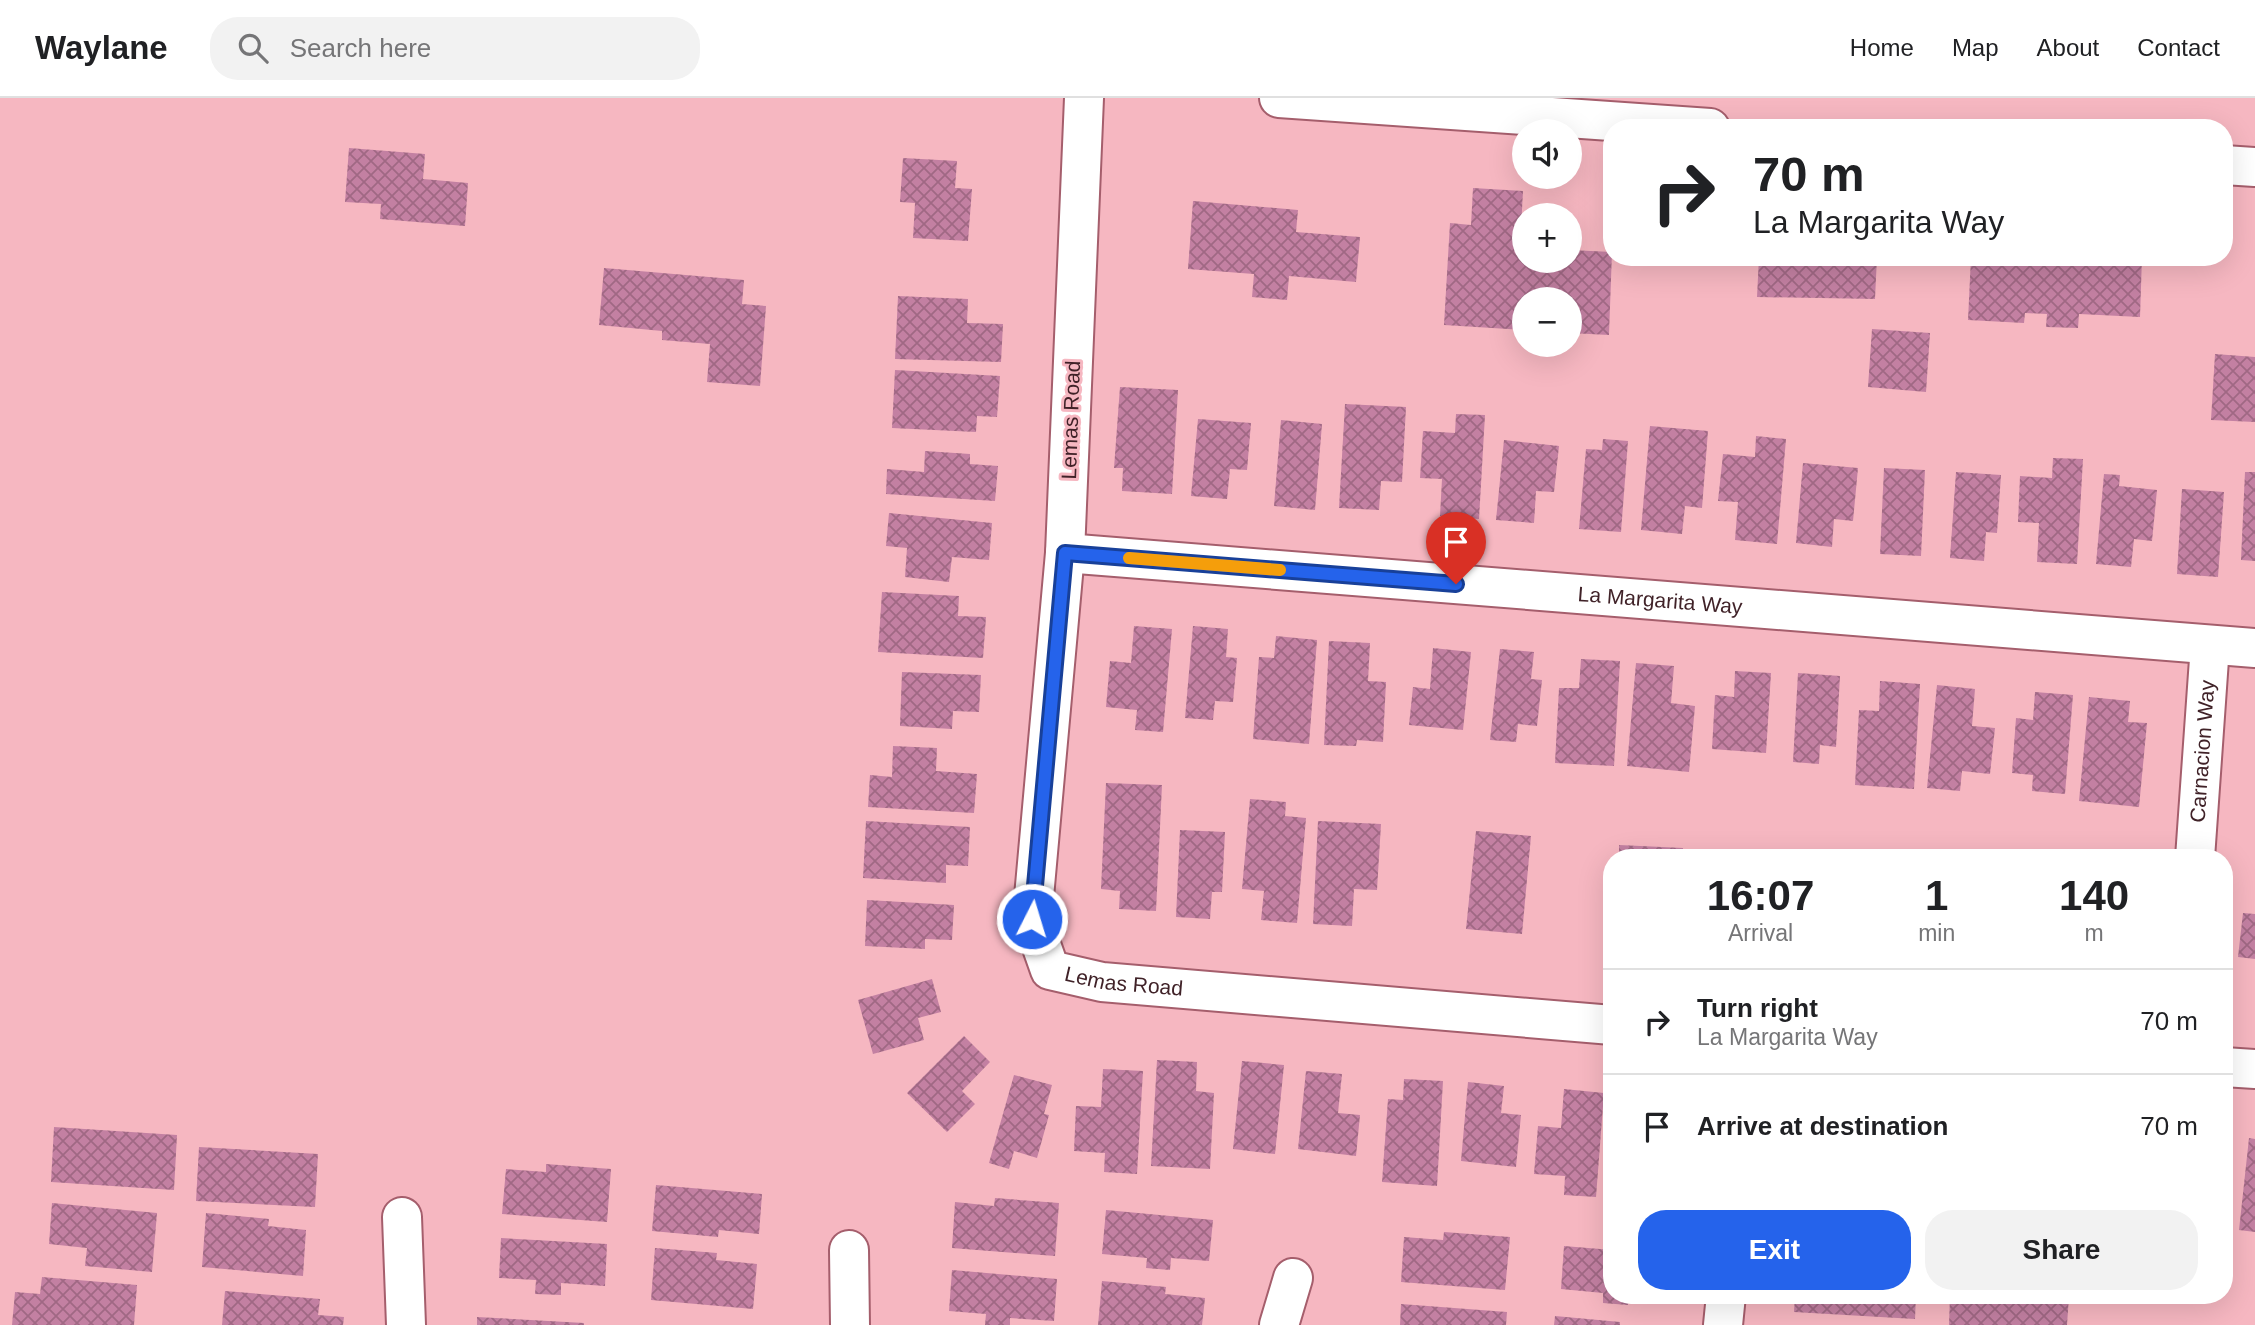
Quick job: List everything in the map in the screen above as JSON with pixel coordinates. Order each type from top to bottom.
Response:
[{"type":"street","name":"Lemas Road","points":[[1084,98],[1065,553],[1032,919],[1050,970],[1102,982],[1603,1024]]},
{"type":"street","points":[[1279,98],[1603,121]]},
{"type":"street","points":[[2233,166],[2255,167]]},
{"type":"street","name":"La Margarita Way","points":[[1065,553],[2255,648]]},
{"type":"street","name":"Carnacion Way","points":[[2196,849],[2210,645]]},
{"type":"street","points":[[2233,1068],[2255,1069]]},
{"type":"street","points":[[402,1217],[406,1325]]},
{"type":"street","points":[[849,1250],[849,1325]]},
{"type":"street","points":[[1279,1325],[1293,1278]]},
{"type":"street","points":[[1723,1325],[1725,1304]]},
{"type":"building","points":[[349,148],[425,154],[423,179],[468,183],[465,226],[380,219],[381,204],[345,202]]},
{"type":"building","points":[[903,158],[957,161],[955,188],[972,189],[968,241],[913,238],[915,203],[900,202]]},
{"type":"building","points":[[1473,188],[1523,191],[1522,203],[1512,203],[1512,273],[1582,273],[1582,251],[1603,252],[1603,266],[1611,266],[1609,335],[1582,334],[1582,287],[1512,287],[1512,329],[1444,325],[1450,223],[1471,225]]},
{"type":"building","points":[[1193,201],[1298,210],[1296,232],[1360,237],[1356,282],[1289,276],[1287,300],[1252,297],[1254,274],[1188,269]]},
{"type":"building","points":[[1759,266],[1877,266],[1875,299],[1757,297]]},
{"type":"building","points":[[1971,266],[2142,266],[2140,317],[2079,314],[2078,328],[2046,327],[2047,314],[2025,313],[2024,323],[1968,320]]},
{"type":"building","points":[[604,268],[744,280],[742,304],[766,306],[760,386],[707,382],[710,344],[662,340],[662,331],[599,325]]},
{"type":"building","points":[[898,296],[968,299],[967,323],[1003,324],[1001,362],[895,359]]},
{"type":"building","points":[[1872,329],[1930,333],[1926,392],[1868,387]]},
{"type":"building","points":[[2215,354],[2255,357],[2255,422],[2211,420]]},
{"type":"building","points":[[895,370],[1000,376],[997,417],[977,416],[976,432],[892,428]]},
{"type":"building","points":[[1120,387],[1178,390],[1172,494],[1122,491],[1123,468],[1114,468]]},
{"type":"building","points":[[1345,404],[1406,407],[1402,482],[1381,481],[1379,510],[1339,508]]},
{"type":"building","points":[[1456,414],[1485,415],[1479,519],[1440,516],[1442,479],[1420,478],[1423,431],[1455,433]]},
{"type":"building","points":[[1198,419],[1251,423],[1247,470],[1230,469],[1227,499],[1191,496]]},
{"type":"building","points":[[1281,420],[1322,424],[1315,510],[1274,506]]},
{"type":"building","points":[[1650,426],[1708,431],[1702,508],[1685,506],[1682,534],[1641,530]]},
{"type":"building","points":[[1756,436],[1786,439],[1777,544],[1735,540],[1738,502],[1718,501],[1723,454],[1755,457]]},
{"type":"building","points":[[1603,439],[1628,441],[1621,532],[1579,529],[1586,449],[1602,450]]},
{"type":"building","points":[[1504,440],[1559,446],[1554,492],[1536,491],[1534,523],[1496,520]]},
{"type":"building","points":[[925,451],[970,454],[970,464],[998,466],[995,501],[886,494],[887,469],[924,472]]},
{"type":"building","points":[[2053,458],[2083,459],[2077,564],[2037,562],[2039,523],[2018,522],[2020,476],[2052,478]]},
{"type":"building","points":[[1803,463],[1858,468],[1853,521],[1834,519],[1832,547],[1796,543]]},
{"type":"building","points":[[1884,468],[1925,470],[1921,556],[1880,554]]},
{"type":"building","points":[[1956,472],[2001,475],[1997,533],[1986,532],[1984,561],[1950,558]]},
{"type":"building","points":[[2245,472],[2255,472],[2255,561],[2241,560]]},
{"type":"building","points":[[2104,474],[2120,475],[2119,486],[2157,490],[2152,541],[2134,539],[2131,567],[2096,564]]},
{"type":"building","points":[[2182,489],[2224,492],[2218,577],[2177,574]]},
{"type":"building","points":[[889,513],[992,523],[989,560],[952,557],[949,582],[905,577],[907,548],[886,546]]},
{"type":"building","points":[[882,592],[959,596],[958,616],[986,617],[983,658],[878,652]]},
{"type":"building","points":[[1134,626],[1172,629],[1163,732],[1135,730],[1137,710],[1106,707],[1110,661],[1131,663]]},
{"type":"building","points":[[1193,626],[1228,629],[1226,657],[1237,658],[1233,702],[1215,701],[1213,720],[1185,718]]},
{"type":"building","points":[[1276,636],[1317,640],[1309,744],[1253,739],[1259,657],[1274,658]]},
{"type":"building","points":[[1329,641],[1370,643],[1368,681],[1386,682],[1383,742],[1357,740],[1356,746],[1324,745]]},
{"type":"building","points":[[1433,648],[1471,652],[1463,730],[1409,725],[1413,687],[1430,689]]},
{"type":"building","points":[[1500,649],[1534,652],[1531,679],[1542,680],[1537,726],[1518,724],[1516,742],[1490,740]]},
{"type":"building","points":[[1581,659],[1620,661],[1614,766],[1555,763],[1559,688],[1579,688]]},
{"type":"building","points":[[1636,663],[1674,666],[1671,703],[1695,706],[1689,772],[1627,766]]},
{"type":"building","points":[[1735,671],[1771,673],[1766,753],[1712,749],[1715,695],[1734,697]]},
{"type":"building","points":[[902,672],[981,675],[979,712],[953,711],[952,729],[900,726]]},
{"type":"building","points":[[1798,673],[1840,676],[1836,747],[1820,745],[1819,764],[1793,762]]},
{"type":"building","points":[[1880,681],[1920,684],[1914,789],[1855,785],[1859,710],[1879,711]]},
{"type":"building","points":[[1937,685],[1975,689],[1972,726],[1995,728],[1990,774],[1962,771],[1960,791],[1927,788]]},
{"type":"building","points":[[2035,692],[2073,695],[2065,794],[2032,791],[2033,775],[2012,773],[2016,718],[2033,720]]},
{"type":"building","points":[[2089,697],[2130,701],[2128,722],[2147,723],[2139,807],[2079,801]]},
{"type":"building","points":[[893,746],[937,748],[936,771],[977,774],[974,813],[868,807],[870,775],[892,777]]},
{"type":"building","points":[[1106,783],[1162,785],[1156,911],[1119,909],[1120,891],[1101,889]]},
{"type":"building","points":[[1250,799],[1286,802],[1285,816],[1306,818],[1297,923],[1261,920],[1264,891],[1242,889]]},
{"type":"building","points":[[866,821],[970,827],[968,866],[946,865],[946,883],[863,878]]},
{"type":"building","points":[[1318,821],[1381,824],[1377,890],[1354,889],[1352,926],[1313,924]]},
{"type":"building","points":[[1180,830],[1225,832],[1222,892],[1212,892],[1210,919],[1176,917]]},
{"type":"building","points":[[1476,831],[1531,836],[1522,934],[1466,929]]},
{"type":"building","points":[[1619,845],[1683,848],[1683,849],[1619,849]]},
{"type":"building","points":[[867,900],[954,905],[952,940],[925,939],[925,949],[865,946]]},
{"type":"building","points":[[2243,913],[2255,914],[2255,959],[2238,957]]},
{"type":"building","points":[[932,979],[941,1012],[918,1018],[924,1040],[873,1054],[858,1000]]},
{"type":"building","points":[[964,1036],[990,1062],[962,1091],[975,1104],[947,1132],[907,1093]]},
{"type":"building","points":[[1157,1060],[1197,1062],[1196,1091],[1214,1093],[1210,1169],[1151,1166]]},
{"type":"building","points":[[1242,1061],[1284,1065],[1275,1154],[1233,1149]]},
{"type":"building","points":[[1103,1069],[1143,1071],[1137,1174],[1104,1172],[1105,1153],[1074,1151],[1076,1106],[1101,1107]]},
{"type":"building","points":[[1306,1071],[1342,1074],[1338,1113],[1360,1115],[1356,1156],[1298,1149]]},
{"type":"building","points":[[1014,1075],[1052,1085],[1044,1114],[1049,1115],[1037,1158],[1014,1151],[1009,1169],[989,1163]]},
{"type":"building","points":[[1404,1079],[1443,1081],[1437,1186],[1382,1182],[1388,1099],[1403,1100]]},
{"type":"building","points":[[1468,1082],[1504,1086],[1501,1113],[1521,1115],[1516,1167],[1461,1161]]},
{"type":"building","points":[[1564,1089],[1603,1093],[1596,1197],[1564,1195],[1565,1176],[1534,1174],[1538,1126],[1561,1128]]},
{"type":"building","points":[[54,1127],[177,1135],[174,1190],[51,1182]]},
{"type":"building","points":[[2249,1138],[2255,1139],[2255,1232],[2239,1230]]},
{"type":"building","points":[[199,1147],[318,1154],[315,1207],[196,1201]]},
{"type":"building","points":[[546,1164],[611,1169],[607,1222],[502,1214],[506,1169],[546,1172]]},
{"type":"building","points":[[656,1185],[762,1194],[759,1234],[719,1230],[718,1237],[652,1231]]},
{"type":"building","points":[[995,1198],[1059,1203],[1055,1256],[952,1248],[955,1202],[994,1206]]},
{"type":"building","points":[[52,1203],[157,1213],[152,1272],[85,1266],[87,1248],[49,1244]]},
{"type":"building","points":[[1106,1210],[1213,1220],[1209,1261],[1171,1258],[1170,1270],[1146,1268],[1147,1258],[1102,1254]]},
{"type":"building","points":[[206,1213],[269,1219],[268,1226],[306,1230],[303,1276],[202,1267]]},
{"type":"building","points":[[1444,1232],[1510,1237],[1505,1290],[1401,1282],[1404,1237],[1443,1240]]},
{"type":"building","points":[[501,1238],[607,1244],[605,1286],[561,1283],[561,1295],[535,1294],[536,1280],[499,1278]]},
{"type":"building","points":[[1564,1246],[1603,1249],[1603,1293],[1561,1289]]},
{"type":"building","points":[[655,1248],[717,1253],[716,1260],[757,1264],[753,1309],[651,1300]]},
{"type":"building","points":[[952,1270],[1057,1279],[1054,1321],[1010,1318],[1010,1325],[985,1325],[986,1314],[949,1311]]},
{"type":"building","points":[[42,1277],[137,1285],[134,1325],[12,1325],[15,1292],[40,1294]]},
{"type":"building","points":[[1102,1281],[1166,1287],[1165,1294],[1205,1298],[1202,1325],[1098,1325]]},
{"type":"building","points":[[225,1291],[320,1299],[318,1315],[344,1317],[343,1325],[222,1325]]},
{"type":"building","points":[[1401,1304],[1507,1312],[1506,1325],[1400,1325]]},
{"type":"building","points":[[1794,1304],[1916,1304],[1915,1319],[1794,1312]]},
{"type":"building","points":[[1950,1304],[2068,1304],[2067,1325],[1949,1325]]},
{"type":"building","points":[[1555,1316],[1620,1322],[1620,1325],[1554,1325]]},
{"type":"building","points":[[477,1317],[584,1323],[584,1325],[477,1325]]},
{"type":"slow traffic","points":[[1129,558],[1280,570]]},
{"type":"route","points":[[1032,919],[1065,553],[1456,584]]}]
